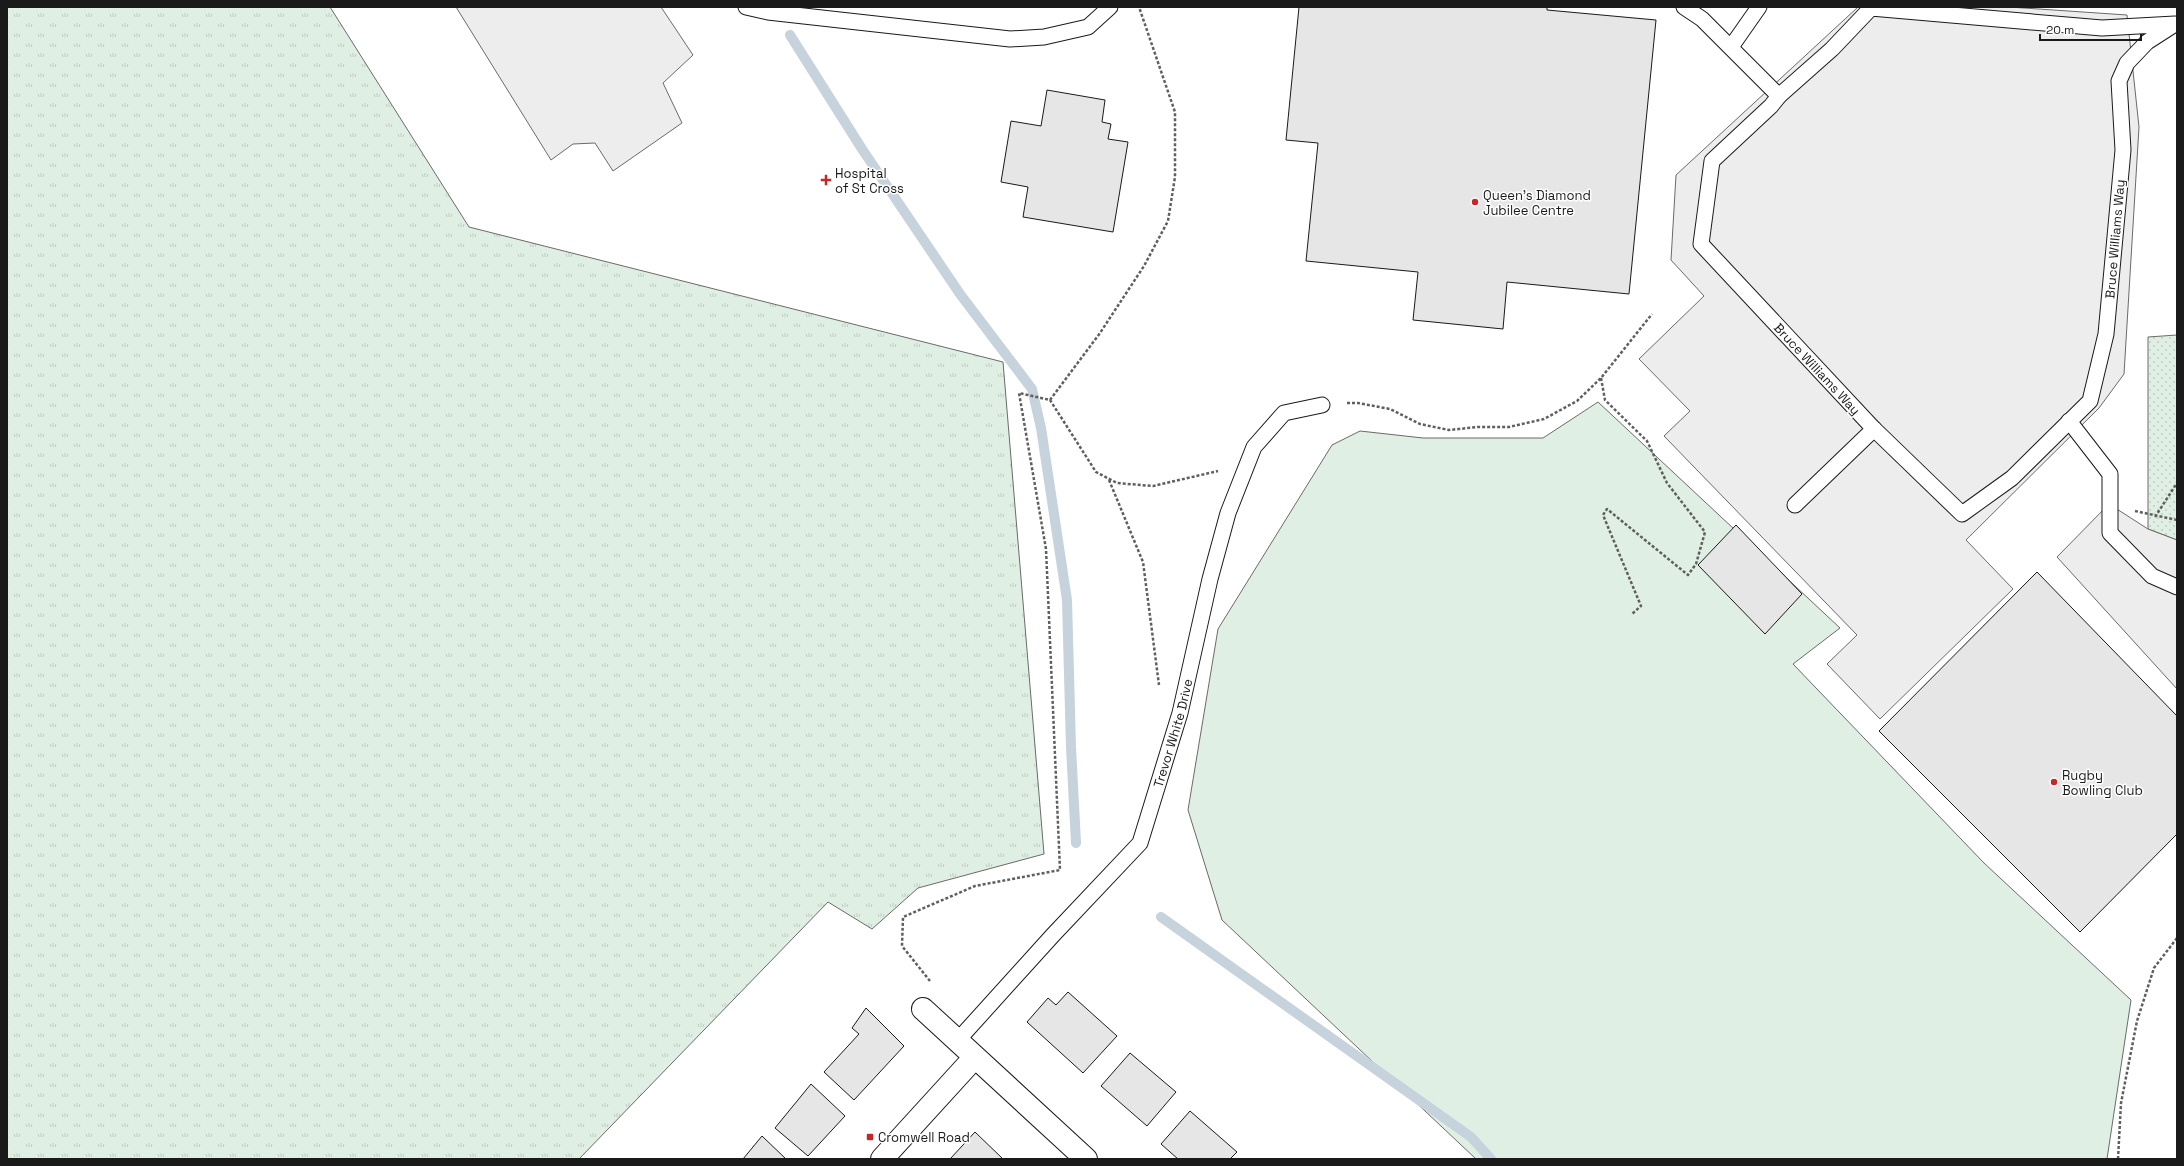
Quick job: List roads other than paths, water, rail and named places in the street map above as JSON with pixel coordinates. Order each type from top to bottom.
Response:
[{"type":"street","points":[[923,1009],[1086,1159]]},
{"type":"street","points":[[882,1159],[975,1057]]},
{"type":"lane","points":[[746,7],[768,12],[1010,39],[1044,37],[1088,27],[1110,7]]},
{"type":"lane","points":[[1684,7],[1702,19],[1778,96]]},
{"type":"lane","points":[[1731,47],[1759,7]]},
{"type":"lane","name":"Bruce Williams Way","points":[[1871,8],[2102,28],[2176,24],[2147,42],[2127,63],[2119,80],[2123,150],[2106,334],[2090,401],[2012,478],[1962,514],[1874,429],[1701,244],[1712,161],[1771,106],[1778,96],[1832,49],[1871,8]]},
{"type":"lane","name":"Trevor White Drive","points":[[958,1040],[1053,935],[1140,844],[1180,713],[1210,579],[1228,513],[1254,447],[1284,413],[1322,404]]},
{"type":"lane","points":[[2069,421],[2110,474],[2110,533],[2152,576],[2177,587]]},
{"type":"lane","points":[[1795,505],[1874,429]]},
{"type":"waterway","points":[[790,35],[862,149],[960,294],[1032,389],[1041,428],[1067,600],[1071,747],[1076,843]]},
{"type":"waterway","points":[[1161,917],[1471,1137],[1491,1159]]},
{"type":"place","name":"Hospital of St Cross","points":[[826,180]]},
{"type":"place","name":"Queen's Diamond Jubilee Centre","points":[[1475,202]]},
{"type":"place","name":"Rugby Bowling Club","points":[[2054,782]]},
{"type":"place","name":"Cromwell Road","points":[[870,1137]]}]
